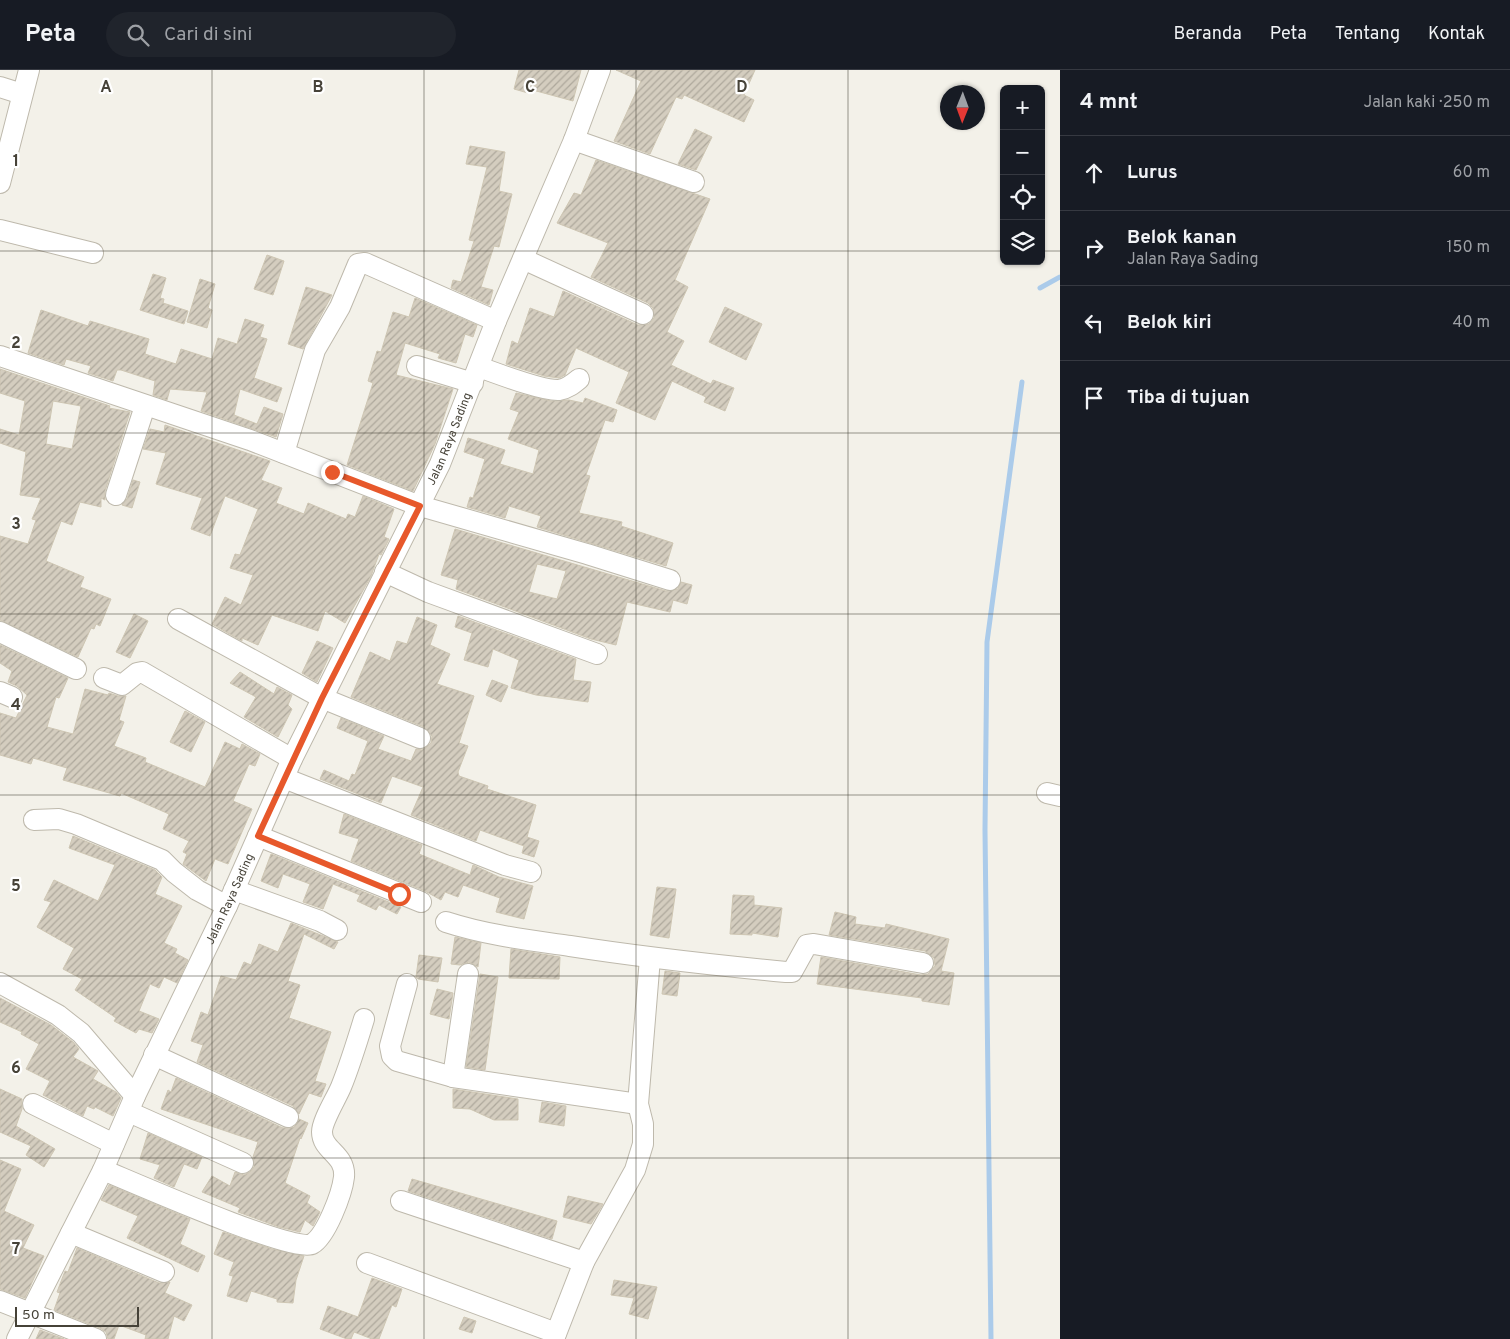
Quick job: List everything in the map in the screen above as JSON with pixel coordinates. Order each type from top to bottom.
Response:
[{"type":"street","points":[[0,183],[4,150],[30,70]]},
{"type":"street","name":"Jalan Raya Sading","points":[[17,1339],[103,1170],[154,1055],[230,898],[292,759],[440,464],[496,321],[574,140],[600,70]]},
{"type":"street","points":[[0,87],[22,94]]},
{"type":"street","points":[[574,140],[694,182]]},
{"type":"street","points":[[0,230],[93,253]]},
{"type":"street","points":[[523,259],[643,314]]},
{"type":"street","points":[[284,452],[315,350],[340,307],[354,272],[361,262],[496,321]]},
{"type":"street","points":[[0,356],[284,452],[420,506],[670,580]]},
{"type":"street","points":[[416,366],[524,382],[558,390],[571,386],[579,378]]},
{"type":"street","points":[[116,495],[145,406]]},
{"type":"street","points":[[385,572],[428,592],[597,654]]},
{"type":"street","points":[[178,619],[322,698],[420,738]]},
{"type":"street","points":[[0,632],[76,669]]},
{"type":"street","points":[[104,678],[122,686],[137,672],[142,672],[292,759]]},
{"type":"street","points":[[284,778],[506,865],[531,872]]},
{"type":"street","points":[[34,820],[59,819],[76,824],[162,860],[197,890],[320,921],[337,930]]},
{"type":"street","points":[[258,836],[421,902]]},
{"type":"street","points":[[446,922],[468,929],[530,941],[650,958],[792,972],[807,945],[814,944],[923,963]]},
{"type":"street","points":[[367,1262],[555,1336],[584,1262],[635,1170],[643,1144],[638,1104],[650,958]]},
{"type":"street","points":[[454,1077],[468,974]]},
{"type":"street","points":[[0,983],[58,1015],[81,1032],[132,1104],[243,1162]]},
{"type":"street","points":[[407,984],[390,1046],[392,1056],[410,1065],[454,1077],[638,1104]]},
{"type":"street","points":[[103,1170],[259,1233],[303,1247],[311,1245],[320,1237],[341,1191],[344,1169],[340,1159],[323,1142],[322,1131],[341,1086],[364,1019]]},
{"type":"street","points":[[154,1055],[288,1117]]},
{"type":"street","points":[[34,1104],[114,1144]]},
{"type":"street","points":[[401,1201],[584,1262]]},
{"type":"street","points":[[71,1233],[164,1272]]},
{"type":"street","points":[[0,1301],[96,1339]]},
{"type":"building","points":[[519,70],[581,70],[573,101],[529,89],[528,93],[514,89]]},
{"type":"building","points":[[616,70],[755,70],[744,95],[754,100],[744,122],[684,95],[682,99],[676,97],[650,154],[614,141],[641,81]]},
{"type":"building","points":[[695,129],[712,137],[696,170],[678,164]]},
{"type":"building","points":[[470,146],[505,152],[499,191],[512,194],[499,247],[494,246],[481,287],[493,290],[489,305],[451,288],[453,280],[461,282],[474,241],[469,240],[487,167],[466,164]]},
{"type":"building","points":[[596,160],[710,199],[675,280],[688,287],[667,332],[684,341],[671,365],[711,384],[713,380],[734,388],[725,411],[704,402],[706,397],[672,381],[655,420],[616,403],[629,372],[576,348],[565,375],[559,378],[544,376],[506,364],[512,341],[518,344],[530,308],[554,317],[563,291],[638,325],[649,324],[654,318],[653,308],[648,303],[591,277],[608,243],[557,223],[574,193],[581,195]]},
{"type":"building","points":[[267,255],[284,261],[273,295],[254,289]]},
{"type":"building","points":[[153,274],[166,278],[160,298],[164,299],[163,303],[188,311],[184,324],[140,310]]},
{"type":"building","points":[[200,279],[215,284],[208,308],[212,310],[207,328],[187,322]]},
{"type":"building","points":[[306,287],[332,295],[303,349],[288,344]]},
{"type":"building","points":[[415,298],[477,325],[473,337],[465,334],[456,363],[438,358],[440,354],[405,343],[396,375],[453,389],[435,444],[413,491],[347,465],[373,383],[368,381],[377,351],[381,352],[393,312],[409,317]]},
{"type":"building","points":[[725,307],[762,324],[746,360],[709,342]]},
{"type":"building","points":[[41,310],[88,326],[90,321],[149,339],[145,354],[176,364],[181,349],[212,359],[218,338],[237,344],[245,319],[264,325],[260,337],[267,339],[254,378],[282,388],[277,402],[240,389],[234,415],[257,424],[264,407],[283,414],[276,437],[201,411],[207,392],[170,389],[167,400],[153,395],[155,381],[117,370],[113,381],[88,373],[91,366],[66,359],[64,365],[28,353]]},
{"type":"building","points":[[0,369],[110,406],[109,408],[130,412],[105,491],[105,500],[101,498],[101,507],[80,502],[72,525],[61,521],[46,561],[84,577],[80,587],[111,599],[100,626],[96,624],[94,629],[91,628],[78,657],[0,620],[0,536],[28,544],[36,520],[32,519],[41,498],[20,495],[26,452],[0,443],[0,429],[19,435],[25,401],[0,393]],"holes":[[[53,401],[81,406],[72,449],[46,444]]]},
{"type":"building","points":[[516,393],[551,401],[569,400],[583,403],[585,398],[617,410],[613,422],[605,420],[586,475],[590,476],[579,513],[622,522],[621,526],[673,543],[666,566],[537,527],[541,516],[509,506],[505,518],[467,507],[470,497],[473,498],[485,459],[464,452],[468,438],[505,450],[500,464],[533,474],[539,450],[508,439],[519,412],[510,409]]},
{"type":"building","points":[[165,425],[270,461],[261,480],[282,488],[276,503],[304,514],[308,503],[346,519],[348,514],[355,517],[363,496],[394,509],[384,537],[389,539],[381,555],[379,554],[371,576],[345,623],[325,611],[318,631],[272,615],[258,645],[242,638],[242,641],[212,624],[225,597],[241,605],[253,575],[230,568],[235,554],[240,555],[258,509],[225,496],[210,536],[191,529],[202,498],[156,484],[166,453],[143,449],[150,429],[164,432]]},
{"type":"building","points":[[133,480],[140,482],[132,508],[122,505],[127,499]]},
{"type":"building","points":[[455,529],[666,591],[678,589],[681,582],[692,585],[687,604],[673,600],[670,612],[627,602],[616,645],[591,639],[456,589],[458,580],[441,575]],"holes":[[[537,564],[566,571],[557,599],[529,592]]]},
{"type":"building","points":[[134,614],[148,621],[130,658],[116,652]]},
{"type":"building","points":[[458,616],[576,659],[573,680],[591,682],[588,702],[536,695],[511,688],[519,660],[493,649],[488,667],[464,660],[472,633],[455,627]]},
{"type":"building","points":[[417,617],[437,625],[430,645],[450,654],[437,684],[474,696],[459,743],[468,746],[458,772],[459,776],[488,786],[487,789],[536,805],[527,837],[539,841],[534,857],[522,853],[524,846],[480,830],[476,841],[411,815],[423,787],[392,776],[381,803],[320,779],[324,770],[349,781],[352,774],[355,775],[368,741],[337,728],[341,718],[384,736],[378,749],[411,761],[416,749],[422,750],[431,743],[432,736],[424,727],[351,697],[370,652],[390,661],[397,641],[407,644]]},
{"type":"building","points":[[317,641],[333,648],[317,682],[302,673]]},
{"type":"building","points":[[0,645],[68,678],[59,698],[56,697],[47,727],[73,734],[85,689],[108,695],[109,693],[126,696],[119,720],[124,722],[114,746],[146,758],[145,762],[205,787],[225,742],[240,749],[242,744],[260,754],[255,766],[249,764],[233,801],[252,809],[228,864],[215,859],[206,881],[183,864],[187,854],[183,852],[189,841],[163,829],[169,814],[121,793],[120,796],[63,780],[67,768],[33,758],[31,764],[0,755],[0,713],[16,718],[27,695],[17,686],[8,682],[12,671],[0,663]]},
{"type":"building","points":[[240,672],[274,694],[277,687],[292,695],[288,705],[292,709],[278,737],[244,717],[256,697],[230,683]]},
{"type":"building","points":[[492,680],[508,686],[501,702],[486,695]]},
{"type":"building","points":[[185,711],[205,722],[191,752],[170,742]]},
{"type":"building","points":[[344,814],[422,845],[419,854],[470,875],[473,865],[499,877],[533,886],[524,919],[496,912],[500,898],[463,885],[458,897],[445,892],[441,900],[425,891],[351,861],[359,839],[339,833]]},
{"type":"building","points":[[73,836],[155,870],[162,877],[155,894],[182,906],[164,943],[177,949],[175,953],[188,960],[177,983],[164,977],[159,988],[150,984],[139,1011],[159,1019],[152,1033],[139,1029],[136,1033],[114,1021],[116,1018],[75,990],[82,979],[63,969],[74,948],[37,927],[51,902],[44,900],[54,880],[98,901],[115,865],[69,848]]},
{"type":"building","points":[[271,854],[401,907],[397,914],[379,905],[376,910],[357,901],[360,895],[333,884],[323,909],[303,902],[310,884],[283,874],[278,888],[261,881]]},
{"type":"building","points":[[657,887],[676,889],[669,938],[650,935]]},
{"type":"building","points":[[733,895],[754,896],[754,905],[782,908],[778,937],[752,933],[752,935],[730,934]]},
{"type":"building","points":[[835,912],[856,917],[855,924],[885,928],[886,924],[949,939],[941,971],[954,973],[949,1005],[922,1001],[922,998],[817,984],[821,957],[921,975],[928,974],[935,966],[934,958],[925,951],[829,935]]},
{"type":"building","points":[[291,923],[338,942],[334,949],[304,934],[288,981],[300,985],[289,1018],[331,1032],[315,1081],[326,1084],[321,1097],[309,1093],[299,1114],[293,1106],[197,1062],[203,1045],[191,1041],[201,1012],[208,1015],[221,976],[236,980],[244,962],[251,965],[259,944],[278,952]]},
{"type":"building","points":[[455,937],[481,943],[478,967],[469,962],[460,965],[451,964]]},
{"type":"building","points":[[511,949],[560,957],[559,979],[509,978]]},
{"type":"building","points":[[419,955],[442,958],[438,982],[418,979],[416,977]]},
{"type":"building","points":[[665,971],[680,973],[677,996],[662,994]]},
{"type":"building","points":[[480,974],[498,977],[485,1070],[466,1067]]},
{"type":"building","points":[[437,989],[453,993],[449,1019],[430,1014]]},
{"type":"building","points":[[0,998],[51,1025],[73,1042],[79,1049],[73,1057],[98,1071],[93,1079],[116,1092],[121,1098],[113,1116],[95,1107],[94,1109],[87,1106],[83,1116],[43,1095],[50,1081],[26,1069],[39,1044],[21,1034],[22,1032],[0,1022]]},
{"type":"building","points":[[176,1078],[283,1128],[294,1127],[299,1119],[308,1123],[300,1138],[285,1183],[310,1196],[307,1203],[320,1212],[313,1226],[305,1220],[300,1232],[279,1227],[238,1212],[240,1208],[202,1192],[212,1176],[230,1186],[235,1172],[244,1175],[250,1172],[254,1167],[253,1157],[258,1142],[161,1109],[168,1090],[171,1092]]},
{"type":"building","points":[[0,1089],[22,1099],[22,1109],[16,1126],[55,1149],[44,1167],[26,1155],[31,1146],[0,1132]]},
{"type":"building","points":[[453,1089],[518,1099],[518,1120],[494,1120],[470,1109],[453,1108]]},
{"type":"building","points":[[542,1102],[566,1106],[564,1126],[539,1122]]},
{"type":"building","points":[[148,1133],[202,1157],[197,1169],[184,1164],[174,1187],[154,1178],[160,1165],[140,1159]]},
{"type":"building","points":[[0,1160],[21,1169],[4,1211],[34,1225],[23,1248],[44,1256],[25,1298],[0,1289]]},
{"type":"building","points":[[412,1179],[557,1221],[552,1239],[408,1191]]},
{"type":"building","points":[[109,1185],[190,1219],[180,1244],[205,1256],[198,1272],[127,1238],[138,1216],[101,1200]]},
{"type":"building","points":[[568,1196],[603,1204],[591,1224],[563,1217]]},
{"type":"building","points":[[223,1232],[272,1249],[304,1256],[296,1280],[293,1303],[277,1302],[277,1299],[251,1291],[247,1302],[227,1296],[233,1276],[229,1275],[234,1262],[214,1254]]},
{"type":"building","points":[[77,1248],[159,1283],[170,1282],[165,1293],[192,1305],[184,1321],[174,1316],[168,1339],[145,1339],[146,1335],[119,1325],[114,1339],[108,1339],[106,1332],[100,1328],[54,1310],[60,1293],[57,1292],[65,1271],[68,1272]]},
{"type":"building","points":[[372,1278],[402,1289],[396,1307],[392,1305],[379,1339],[372,1339],[354,1332],[351,1339],[347,1339],[320,1329],[328,1306],[358,1317]]},
{"type":"building","points":[[614,1280],[657,1287],[648,1319],[629,1314],[634,1298],[611,1295]]},
{"type":"building","points":[[464,1317],[476,1321],[472,1333],[459,1329]]},
{"type":"building","points":[[40,1330],[64,1339],[36,1339]]},
{"type":"waterway","points":[[1040,288],[1060,277]]},
{"type":"waterway","points":[[991,1339],[985,830],[987,642],[1022,382]]},
{"type":"route","points":[[332,472],[420,506],[362,616],[292,759],[258,836],[399,894]]}]
